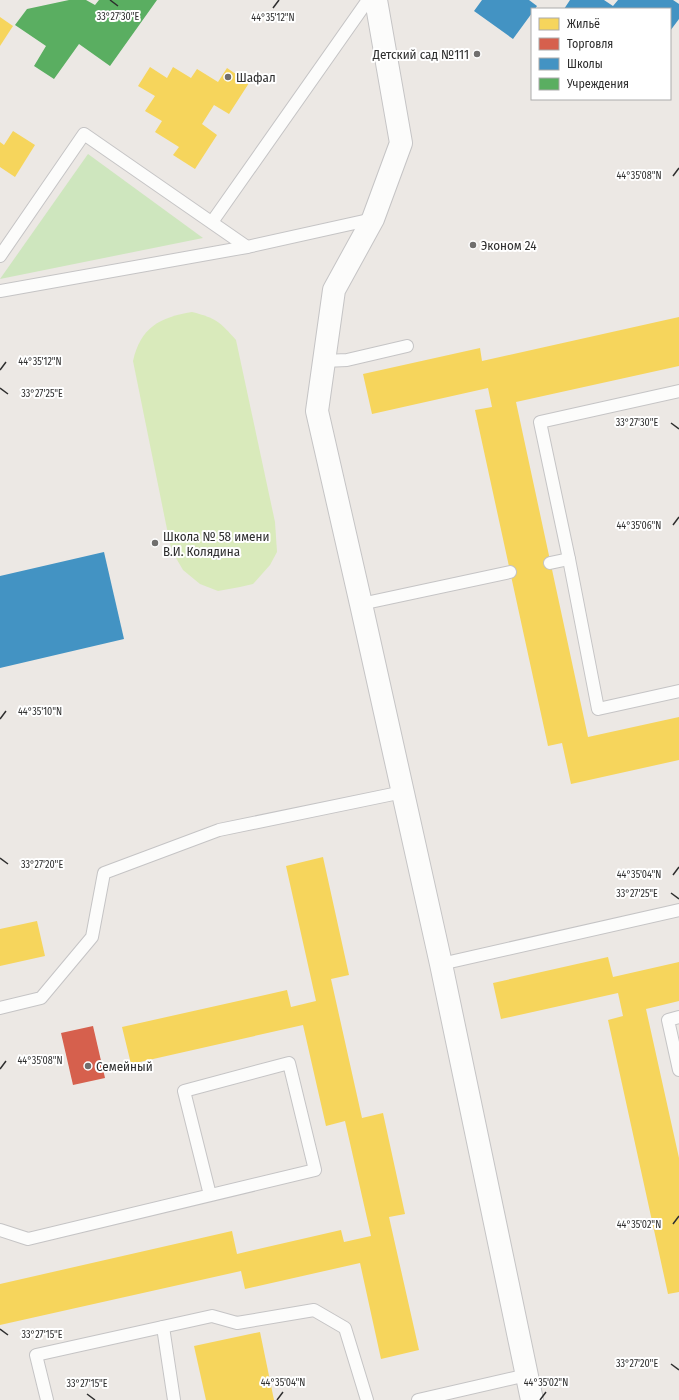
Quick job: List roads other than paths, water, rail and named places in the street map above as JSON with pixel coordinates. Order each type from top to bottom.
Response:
[{"type":"street","points":[[376,0],[401,143],[373,219],[334,290],[317,411],[403,792],[532,1400]]},
{"type":"lane","points":[[212,222],[368,0]]},
{"type":"lane","points":[[0,256],[84,134],[247,247]]},
{"type":"lane","points":[[0,291],[247,247],[373,219]]},
{"type":"lane","points":[[324,361],[347,360],[407,346]]},
{"type":"lane","points":[[679,392],[540,422],[569,559],[598,709],[679,691]]},
{"type":"lane","points":[[550,563],[569,559]]},
{"type":"lane","points":[[361,604],[510,572]]},
{"type":"lane","points":[[0,1008],[41,998],[92,937],[104,873],[219,830],[403,792]]},
{"type":"lane","points":[[440,964],[679,910]]},
{"type":"lane","points":[[679,1017],[668,1020],[679,1070]]},
{"type":"lane","points":[[0,1230],[28,1239],[315,1170],[289,1063],[184,1091],[210,1195]]},
{"type":"lane","points":[[47,1400],[36,1355],[212,1316],[237,1323],[314,1310],[344,1328],[367,1400]]},
{"type":"lane","points":[[163,1327],[174,1400]]},
{"type":"lane","points":[[418,1400],[527,1375]]},
{"type":"place","name":"Детский сад №111","points":[[477,54]]},
{"type":"place","name":"Шафал","points":[[228,77]]},
{"type":"place","name":"Эконом 24","points":[[473,245]]},
{"type":"place","name":"Школа № 58 имени В.И. Колядина","points":[[155,543]]},
{"type":"place","name":"Семейный","points":[[88,1066]]}]
